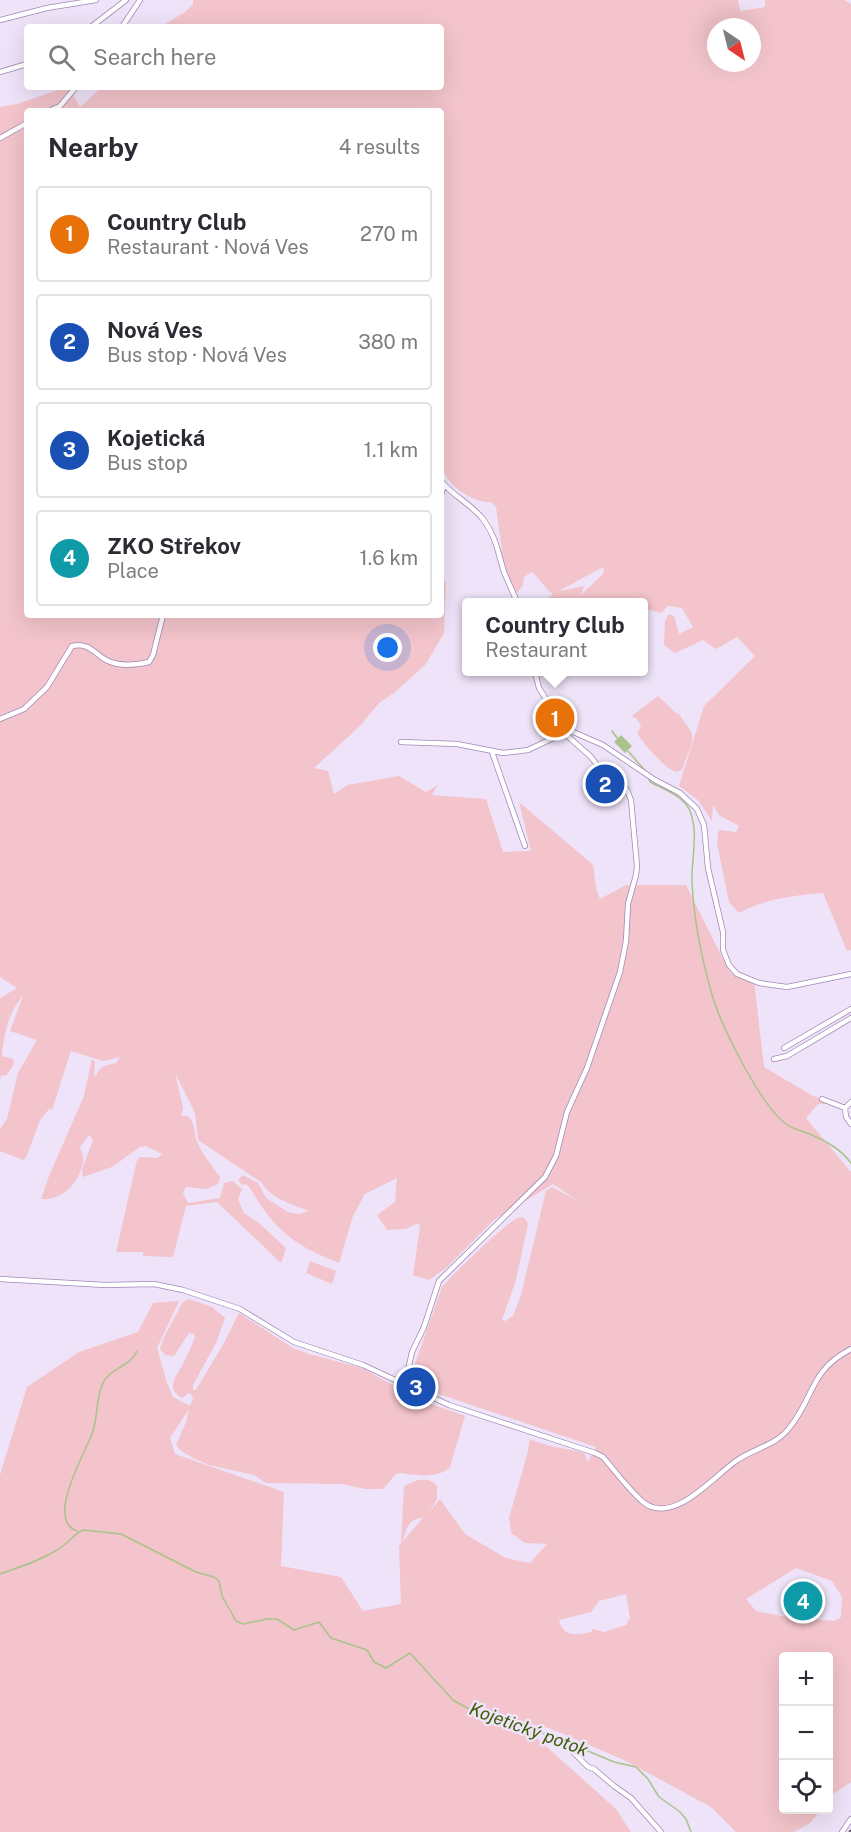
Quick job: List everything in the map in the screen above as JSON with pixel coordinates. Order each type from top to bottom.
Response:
[{"type":"street","points":[[0,20],[47,8],[96,0]]},
{"type":"street","points":[[95,24],[126,0]]},
{"type":"street","points":[[124,24],[140,0]]},
{"type":"street","points":[[0,72],[24,65]]},
{"type":"street","points":[[56,108],[73,90]]},
{"type":"street","points":[[0,138],[24,125]]},
{"type":"street","points":[[444,485],[477,512],[489,528],[515,598]]},
{"type":"street","points":[[0,719],[24,709],[47,687],[72,646],[80,644],[88,646],[108,661],[122,664],[149,662],[153,655],[162,618]]},
{"type":"street","points":[[405,1384],[412,1352],[424,1327],[439,1281],[476,1242],[539,1183],[556,1156],[567,1112],[587,1068],[620,972],[626,940],[628,904],[637,866],[631,800],[627,790],[618,779],[603,772],[590,756],[564,733],[558,718],[539,688],[536,676]]},
{"type":"street","points":[[558,718],[571,731],[603,746],[655,780],[680,793],[697,809],[705,825],[708,868],[723,932],[723,950],[729,965],[737,974],[759,983],[787,987],[851,974]]},
{"type":"street","points":[[401,742],[457,744],[503,753],[528,750],[564,733]]},
{"type":"street","points":[[492,752],[525,846]]},
{"type":"street","points":[[784,1048],[851,1009]]},
{"type":"street","points":[[774,1059],[787,1056],[851,1018]]},
{"type":"street","points":[[822,1100],[845,1108]]},
{"type":"street","points":[[845,1108],[851,1102]]},
{"type":"street","points":[[845,1108],[846,1117],[851,1124]]},
{"type":"street","points":[[0,1279],[105,1285],[154,1284],[183,1290],[240,1309],[294,1342],[363,1365],[449,1405],[603,1457],[645,1503],[658,1509],[668,1509],[681,1503],[737,1460],[768,1446],[785,1434],[821,1373],[834,1359],[851,1349]]},
{"type":"street","points":[[561,1744],[631,1798],[661,1832]]},
{"type":"street","points":[[842,1832],[851,1820]]},
{"type":"shaded area","points":[[193,0],[738,0],[740,11],[765,7],[765,0],[844,0],[851,4],[851,950],[847,951],[823,893],[769,901],[739,913],[729,902],[717,843],[720,830],[736,832],[739,826],[719,815],[713,804],[712,821],[698,800],[679,786],[704,706],[755,656],[737,637],[716,649],[703,640],[675,653],[664,645],[665,621],[669,614],[674,616],[679,634],[693,627],[682,608],[668,606],[661,613],[648,609],[648,598],[548,598],[553,594],[532,572],[524,577],[523,585],[518,592],[513,592],[499,552],[502,550],[496,507],[491,502],[466,495],[445,474],[444,108],[24,108],[24,618],[444,618],[444,581],[446,582],[444,633],[426,664],[394,693],[379,703],[360,726],[314,768],[328,771],[334,794],[348,785],[399,776],[426,792],[438,785],[432,795],[486,799],[503,852],[531,851],[519,802],[593,865],[600,899],[626,885],[686,885],[730,973],[754,981],[764,1067],[813,1096],[839,1104],[818,1104],[806,1118],[851,1172],[851,1782],[833,1794],[833,1652],[779,1652],[779,1814],[818,1814],[810,1823],[794,1832],[736,1832],[711,1807],[624,1760],[549,1728],[519,1722],[616,1809],[631,1832],[0,1832],[0,1475],[27,1387],[79,1352],[138,1332],[153,1303],[179,1301],[157,1348],[173,1397],[190,1406],[193,1399],[191,1394],[182,1398],[176,1394],[173,1385],[195,1337],[194,1334],[189,1333],[174,1356],[165,1355],[160,1349],[183,1302],[189,1299],[212,1307],[225,1318],[216,1343],[193,1385],[193,1390],[196,1390],[239,1313],[293,1348],[362,1368],[420,1400],[465,1416],[450,1467],[433,1475],[396,1474],[383,1489],[365,1489],[342,1484],[266,1483],[254,1475],[209,1465],[193,1458],[176,1445],[189,1409],[170,1438],[175,1454],[284,1492],[281,1566],[341,1577],[363,1611],[401,1604],[399,1546],[401,1544],[404,1486],[421,1480],[433,1483],[437,1486],[437,1499],[429,1512],[440,1499],[465,1534],[506,1558],[530,1563],[547,1544],[525,1543],[511,1533],[509,1518],[530,1439],[584,1453],[588,1462],[596,1447],[433,1392],[417,1384],[411,1375],[442,1287],[512,1221],[521,1217],[528,1224],[516,1280],[502,1320],[505,1321],[513,1316],[521,1295],[546,1191],[552,1187],[578,1201],[553,1184],[494,1220],[446,1268],[429,1280],[413,1275],[420,1226],[418,1223],[406,1229],[387,1230],[377,1215],[395,1202],[397,1178],[365,1194],[353,1216],[339,1263],[305,1247],[286,1234],[270,1217],[246,1184],[242,1185],[238,1180],[243,1175],[258,1183],[266,1198],[288,1212],[298,1214],[309,1211],[276,1197],[261,1182],[198,1140],[195,1113],[175,1073],[183,1108],[181,1116],[188,1116],[190,1119],[198,1143],[220,1177],[218,1184],[207,1189],[186,1187],[183,1193],[188,1203],[220,1198],[224,1183],[233,1181],[242,1189],[238,1199],[244,1213],[259,1223],[286,1248],[281,1263],[217,1202],[186,1206],[173,1257],[143,1256],[143,1252],[116,1252],[137,1160],[140,1157],[158,1158],[162,1154],[146,1146],[140,1147],[112,1167],[83,1177],[82,1169],[93,1140],[89,1135],[80,1147],[83,1161],[74,1183],[56,1197],[41,1199],[84,1096],[92,1059],[95,1062],[94,1075],[96,1076],[101,1068],[116,1063],[120,1057],[103,1061],[71,1051],[52,1110],[49,1109],[40,1120],[26,1158],[23,1160],[0,1151],[0,1129],[7,1119],[18,1073],[37,1040],[10,1031],[23,996],[10,1016],[5,1032],[2,1056],[13,1059],[14,1064],[7,1075],[1,1076],[0,1080],[0,998],[17,988],[0,977],[0,107],[17,104],[58,90],[71,90],[80,107],[99,90],[444,90],[444,24],[165,24],[185,12],[193,4]],"holes":[[[603,567],[604,573],[581,595],[584,586],[559,591]],[[423,1518],[403,1541],[409,1524]],[[796,1568],[832,1581],[842,1597],[841,1617],[834,1621],[782,1616],[756,1611],[746,1599]],[[626,1594],[630,1618],[626,1625],[604,1632],[592,1629],[592,1632],[581,1634],[571,1634],[561,1626],[559,1620],[591,1612],[599,1601]]]},
{"type":"shaded area","points":[[658,696],[679,714],[692,735],[692,744],[683,769],[678,772],[664,765],[644,743],[637,734],[641,726],[632,716]]},
{"type":"shaded area","points":[[621,735],[632,746],[625,753],[614,742]]},
{"type":"shaded area","points":[[310,1261],[336,1271],[332,1284],[306,1273]]},
{"type":"waterway","points":[[612,731],[617,738]]},
{"type":"waterway","points":[[628,751],[648,774]]},
{"type":"waterway","points":[[649,778],[650,782],[683,801],[693,820],[692,874],[696,924],[715,1005],[731,1042],[764,1100],[776,1114],[793,1128],[831,1145],[851,1163]]},
{"type":"waterway","points":[[77,1531],[68,1524],[65,1513],[66,1499],[70,1484],[93,1431],[101,1386],[111,1373],[130,1360],[137,1351]]},
{"type":"waterway","name":"Kojetický potok","points":[[0,1574],[50,1554],[83,1530],[121,1534],[196,1572],[214,1577],[219,1581],[222,1596],[236,1621],[243,1624],[277,1619],[294,1630],[319,1622],[331,1638],[367,1650],[374,1662],[386,1668],[410,1653],[453,1700],[476,1713],[506,1725],[550,1735],[614,1762],[636,1767],[648,1779],[659,1797],[686,1819],[691,1832]]},
{"type":"place","name":"Country Club","points":[[555,718]]},
{"type":"place","name":"Nová Ves","points":[[605,784]]},
{"type":"place","name":"Kojetická","points":[[416,1387]]},
{"type":"place","name":"ZKO Střekov","points":[[803,1601]]}]
